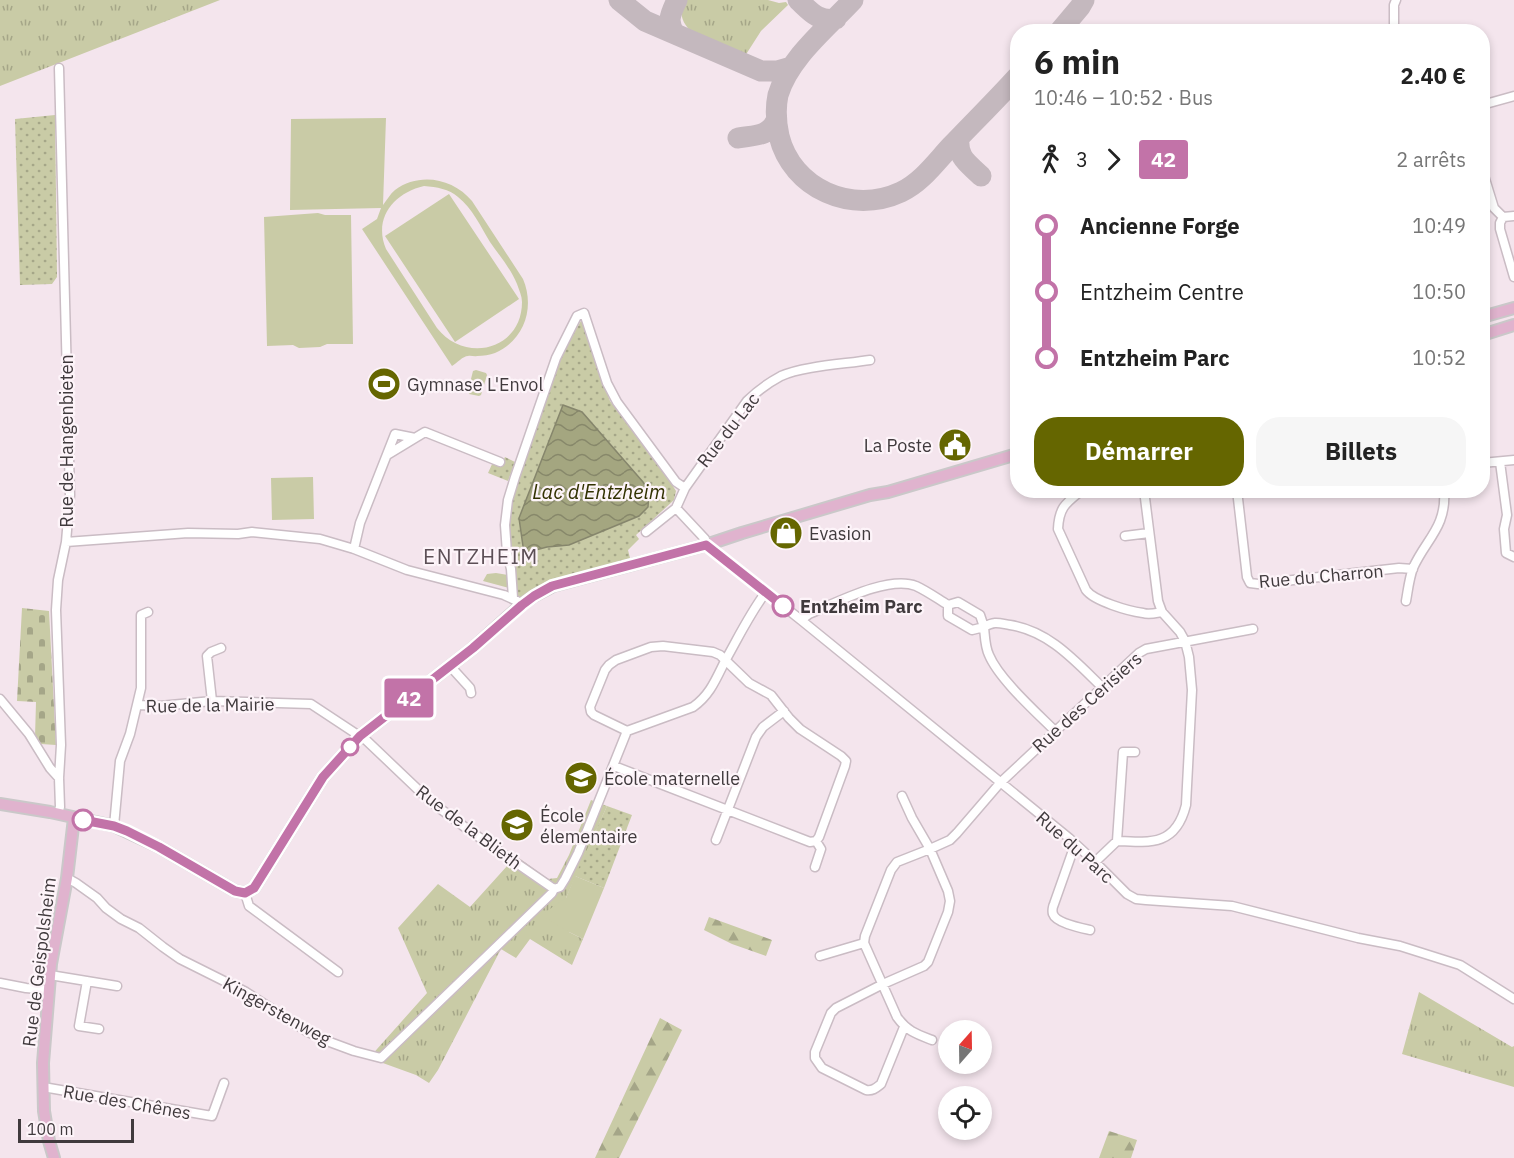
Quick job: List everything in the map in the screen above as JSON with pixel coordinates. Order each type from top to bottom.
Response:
[{"type":"main road","points":[[1490,315],[1514,308],[1514,317]]},
{"type":"main road","points":[[1490,332],[1514,325]]},
{"type":"main road","points":[[0,804],[58,813],[114,826],[159,847],[235,891],[245,893],[254,888],[273,852],[323,777],[360,736],[473,648],[517,601],[552,586],[706,545],[870,495],[888,492],[1010,456]]},
{"type":"main road","name":"Rue de Geispolsheim","points":[[54,1158],[44,1111],[43,1062],[50,975],[67,878],[74,818]]},
{"type":"street","points":[[1394,24],[1396,0]]},
{"type":"street","name":"Rue de Hangenbieten","points":[[58,813],[61,745],[56,610],[70,495],[59,68]]},
{"type":"street","points":[[1490,103],[1514,96]]},
{"type":"street","points":[[1490,195],[1494,208],[1503,217]]},
{"type":"street","points":[[1503,217],[1514,216]]},
{"type":"street","points":[[1503,217],[1500,229],[1514,277]]},
{"type":"street","points":[[517,601],[507,553],[505,525],[508,501],[556,358],[577,316],[584,314],[607,383],[617,402],[676,482],[685,488]]},
{"type":"street","name":"Rue du Lac","points":[[646,532],[676,508],[685,488],[747,401],[759,389],[783,375],[807,369],[870,360]]},
{"type":"street","points":[[387,455],[425,432],[500,462]]},
{"type":"street","points":[[354,549],[360,523],[395,434],[415,438]]},
{"type":"street","points":[[1490,463],[1514,460]]},
{"type":"street","points":[[1500,462],[1507,516],[1504,529],[1506,553],[1514,557]]},
{"type":"street","points":[[1072,498],[1061,510],[1058,529],[1089,594],[1100,601],[1143,614],[1162,612]]},
{"type":"street","points":[[1117,841],[1149,842],[1165,838],[1177,827],[1186,805],[1192,690],[1189,657],[1185,641],[1162,612],[1158,601],[1145,498]]},
{"type":"street","name":"Rue du Charron","points":[[1238,498],[1247,577],[1250,583],[1399,568],[1413,569]]},
{"type":"street","points":[[1407,601],[1413,569],[1434,535],[1441,518],[1443,498]]},
{"type":"street","points":[[676,508],[705,539],[706,545]]},
{"type":"street","points":[[66,542],[188,533],[252,532],[321,540],[354,549],[407,570],[504,595],[517,601]]},
{"type":"street","points":[[1125,536],[1149,533]]},
{"type":"street","name":"Rue du Parc","points":[[706,545],[1069,838],[1127,894],[1136,899],[1232,906],[1358,938],[1400,946],[1460,965],[1514,999]]},
{"type":"street","points":[[801,620],[809,614],[881,585],[900,583],[914,586],[948,606]]},
{"type":"street","points":[[766,592],[759,601],[726,660],[709,692],[693,707],[627,731],[594,716],[591,712],[590,707],[605,670],[616,660],[651,647],[663,646],[720,655],[726,660],[749,683],[771,695],[800,729],[846,761],[816,841]]},
{"type":"street","points":[[948,606],[958,602],[980,615],[989,656],[1003,677],[1055,730]]},
{"type":"street","points":[[948,606],[948,615],[972,630],[994,622],[1016,626],[1051,640],[1102,687]]},
{"type":"street","points":[[138,705],[141,688],[141,615],[148,612]]},
{"type":"street","name":"Rue des Cerisiers","points":[[864,943],[891,870],[897,862],[950,840],[1000,783],[1139,653],[1146,649],[1253,629]]},
{"type":"street","points":[[212,701],[207,656],[221,648]]},
{"type":"street","points":[[450,666],[470,687],[471,693]]},
{"type":"street","points":[[0,699],[29,734],[50,768],[59,778]]},
{"type":"street","name":"Rue de la Mairie","points":[[114,826],[120,761],[138,705],[160,706],[212,701],[311,704],[360,736]]},
{"type":"street","points":[[716,840],[756,737],[763,727],[784,711]]},
{"type":"street","points":[[554,889],[560,886],[574,862],[627,731]]},
{"type":"street","name":"Rue de la Blieth","points":[[360,736],[430,801],[554,889]]},
{"type":"street","points":[[1095,862],[1117,841],[1123,752],[1135,752]]},
{"type":"street","points":[[614,766],[810,842],[816,841]]},
{"type":"street","points":[[902,796],[930,849],[948,891],[950,901],[948,912],[928,962],[924,966],[840,1005],[831,1013],[815,1052],[815,1058],[822,1068],[866,1090],[877,1088],[904,1027]]},
{"type":"street","points":[[815,867],[821,849],[816,841]]},
{"type":"street","points":[[1078,848],[1072,854],[1052,912],[1055,918],[1090,930]]},
{"type":"street","name":"Kingerstenweg","points":[[67,878],[97,898],[121,919],[139,928],[180,959],[246,992],[300,1028],[334,1044],[371,1057],[381,1058],[554,889]]},
{"type":"street","points":[[245,893],[249,906],[338,972]]},
{"type":"street","points":[[819,956],[864,943],[897,1017],[904,1027],[932,1040]]},
{"type":"street","points":[[50,975],[117,986]]},
{"type":"street","points":[[87,981],[79,1026],[99,1029]]},
{"type":"street","points":[[0,983],[49,990]]},
{"type":"street","name":"Rue des Chênes","points":[[43,1087],[212,1116],[224,1083]]},
{"type":"green space","points":[[0,0],[220,0],[0,86]]},
{"type":"green space","points":[[686,0],[768,0],[786,2],[788,5],[761,31],[745,56],[696,36],[683,20],[682,10]]},
{"type":"green space","points":[[55,115],[57,277],[52,284],[20,285],[15,119]]},
{"type":"green space","points":[[386,118],[383,205],[395,190],[414,181],[435,180],[464,193],[472,201],[523,279],[528,301],[527,311],[525,322],[514,340],[495,353],[484,356],[466,356],[452,366],[362,229],[377,219],[381,208],[290,210],[291,119]],"holes":[[[424,186],[451,192],[468,207],[517,284],[522,300],[519,318],[513,331],[502,341],[490,347],[462,346],[449,339],[437,328],[386,249],[382,227],[389,208],[404,194]]]},
{"type":"green space","points":[[449,194],[519,299],[455,342],[385,236]]},
{"type":"green space","points":[[318,213],[351,215],[353,344],[327,344],[320,347],[299,348],[293,345],[267,346],[264,217]]},
{"type":"green space","points":[[582,319],[610,401],[655,458],[676,491],[674,500],[636,535],[639,539],[628,550],[631,562],[521,599],[511,594],[508,512],[559,360]],"holes":[[[582,412],[643,482],[649,492],[648,507],[639,516],[569,545],[547,547],[524,553],[519,518]]]},
{"type":"green space","points":[[473,371],[487,375],[479,396],[469,394],[468,391]]},
{"type":"green space","points":[[505,457],[515,462],[508,481],[488,473],[493,462],[501,465]]},
{"type":"green space","points":[[313,477],[314,519],[272,520],[271,478]]},
{"type":"green space","points":[[487,574],[508,575],[509,588],[483,581]]},
{"type":"green space","points":[[22,608],[49,611],[56,745],[41,744],[35,737],[36,702],[17,701]]},
{"type":"green space","points":[[591,800],[607,806],[566,898],[569,932],[583,939],[572,965],[530,939],[516,958],[501,949],[429,1083],[416,1075],[369,1058],[427,993],[398,928],[438,884],[470,907],[516,856],[548,879],[557,878],[569,855]]},
{"type":"green space","points":[[607,806],[632,815],[604,888],[575,876]]},
{"type":"green space","points":[[575,876],[604,888],[583,939],[541,915],[566,898]]},
{"type":"green space","points":[[709,917],[772,940],[766,956],[732,944],[704,930]]},
{"type":"green space","points":[[1419,992],[1512,1047],[1514,1046],[1514,1087],[1402,1054]]},
{"type":"green space","points":[[660,1018],[682,1030],[619,1158],[595,1158]]},
{"type":"green space","points":[[1109,1131],[1137,1140],[1131,1158],[1099,1158]]},
{"type":"water","name":"Lac d'Entzheim","points":[[563,405],[582,412],[643,482],[649,492],[648,507],[639,516],[569,545],[547,547],[524,553],[519,518]]},
{"type":"taxiway","points":[[619,0],[645,21],[761,71],[777,71],[791,67]]},
{"type":"taxiway","points":[[675,34],[670,21],[677,0]]},
{"type":"taxiway","points":[[798,0],[819,17],[836,19]]},
{"type":"taxiway","points":[[853,0],[800,56],[783,81],[777,100],[778,131],[786,155],[810,183],[826,192],[844,198],[863,200],[882,198],[909,188],[1010,84]]},
{"type":"taxiway","points":[[1066,24],[1084,0]]},
{"type":"taxiway","points":[[738,138],[765,133],[776,121]]},
{"type":"taxiway","points":[[959,138],[962,155],[981,176]]},
{"type":"bus line","name":"42","points":[[83,820],[127,831],[235,891],[245,893],[254,888],[269,866],[323,777],[360,736],[542,591],[552,586],[706,545],[783,606]]},
{"type":"place","name":"Gymnase L'Envol","points":[[384,384]]},
{"type":"place","name":"La Poste","points":[[955,445]]},
{"type":"place","name":"Evasion","points":[[786,533]]},
{"type":"place","name":"Entzheim Parc","points":[[783,606]]},
{"type":"place","name":"École maternelle","points":[[581,778]]},
{"type":"place","name":"École élementaire","points":[[517,825]]},
{"type":"district","name":"ENTZHEIM","points":[[481,556]]}]
